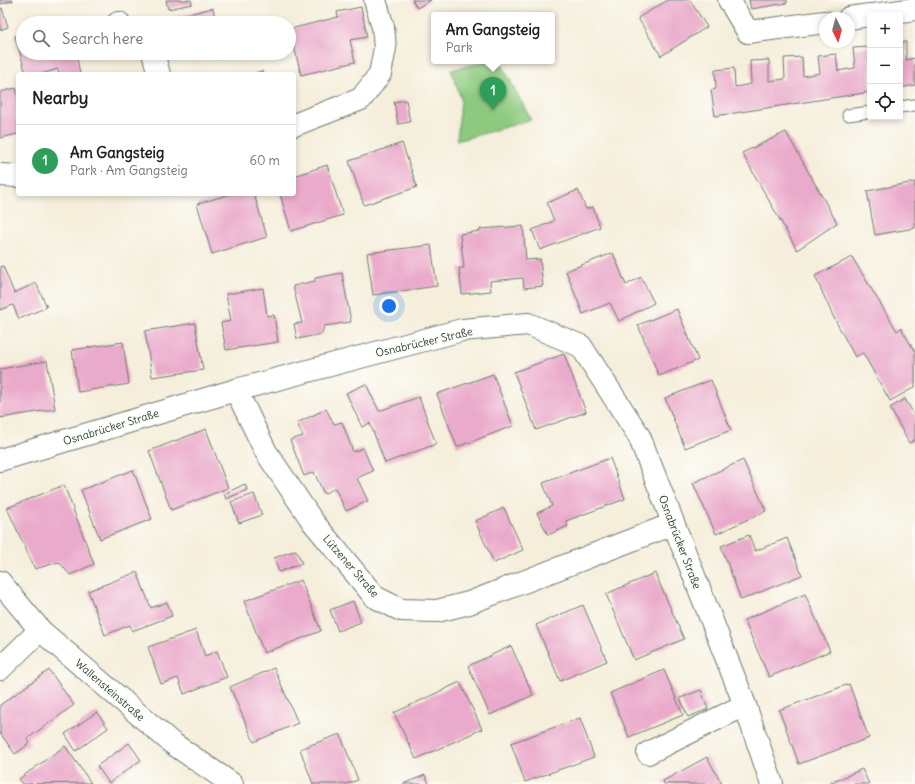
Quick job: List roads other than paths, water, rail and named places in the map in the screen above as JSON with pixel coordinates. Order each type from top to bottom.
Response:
[{"type":"street","points":[[296,124],[361,99],[380,74],[385,48],[383,27],[375,0]]},
{"type":"street","points":[[729,0],[748,32],[819,23]]},
{"type":"street","points":[[893,12],[915,9]]},
{"type":"street","points":[[855,17],[867,16]]},
{"type":"street","points":[[155,60],[158,72]]},
{"type":"street","points":[[0,175],[16,176]]},
{"type":"street","name":"Osnabrücker Straße","points":[[0,460],[236,390],[462,330],[528,324],[581,346],[639,436],[745,706],[772,784]]},
{"type":"street","name":"Lützener Straße","points":[[236,390],[266,452],[313,522],[375,597],[401,610],[437,611],[469,603],[673,524]]},
{"type":"street","name":"Wallensteinstraße","points":[[0,582],[40,630],[172,743],[232,784]]},
{"type":"street","points":[[0,669],[40,630]]},
{"type":"street","points":[[648,753],[745,706]]},
{"type":"lane","points":[[903,107],[915,105]]},
{"type":"lane","points":[[848,115],[867,112]]},
{"type":"place","name":"Am Gangsteig","points":[[493,110]]}]
